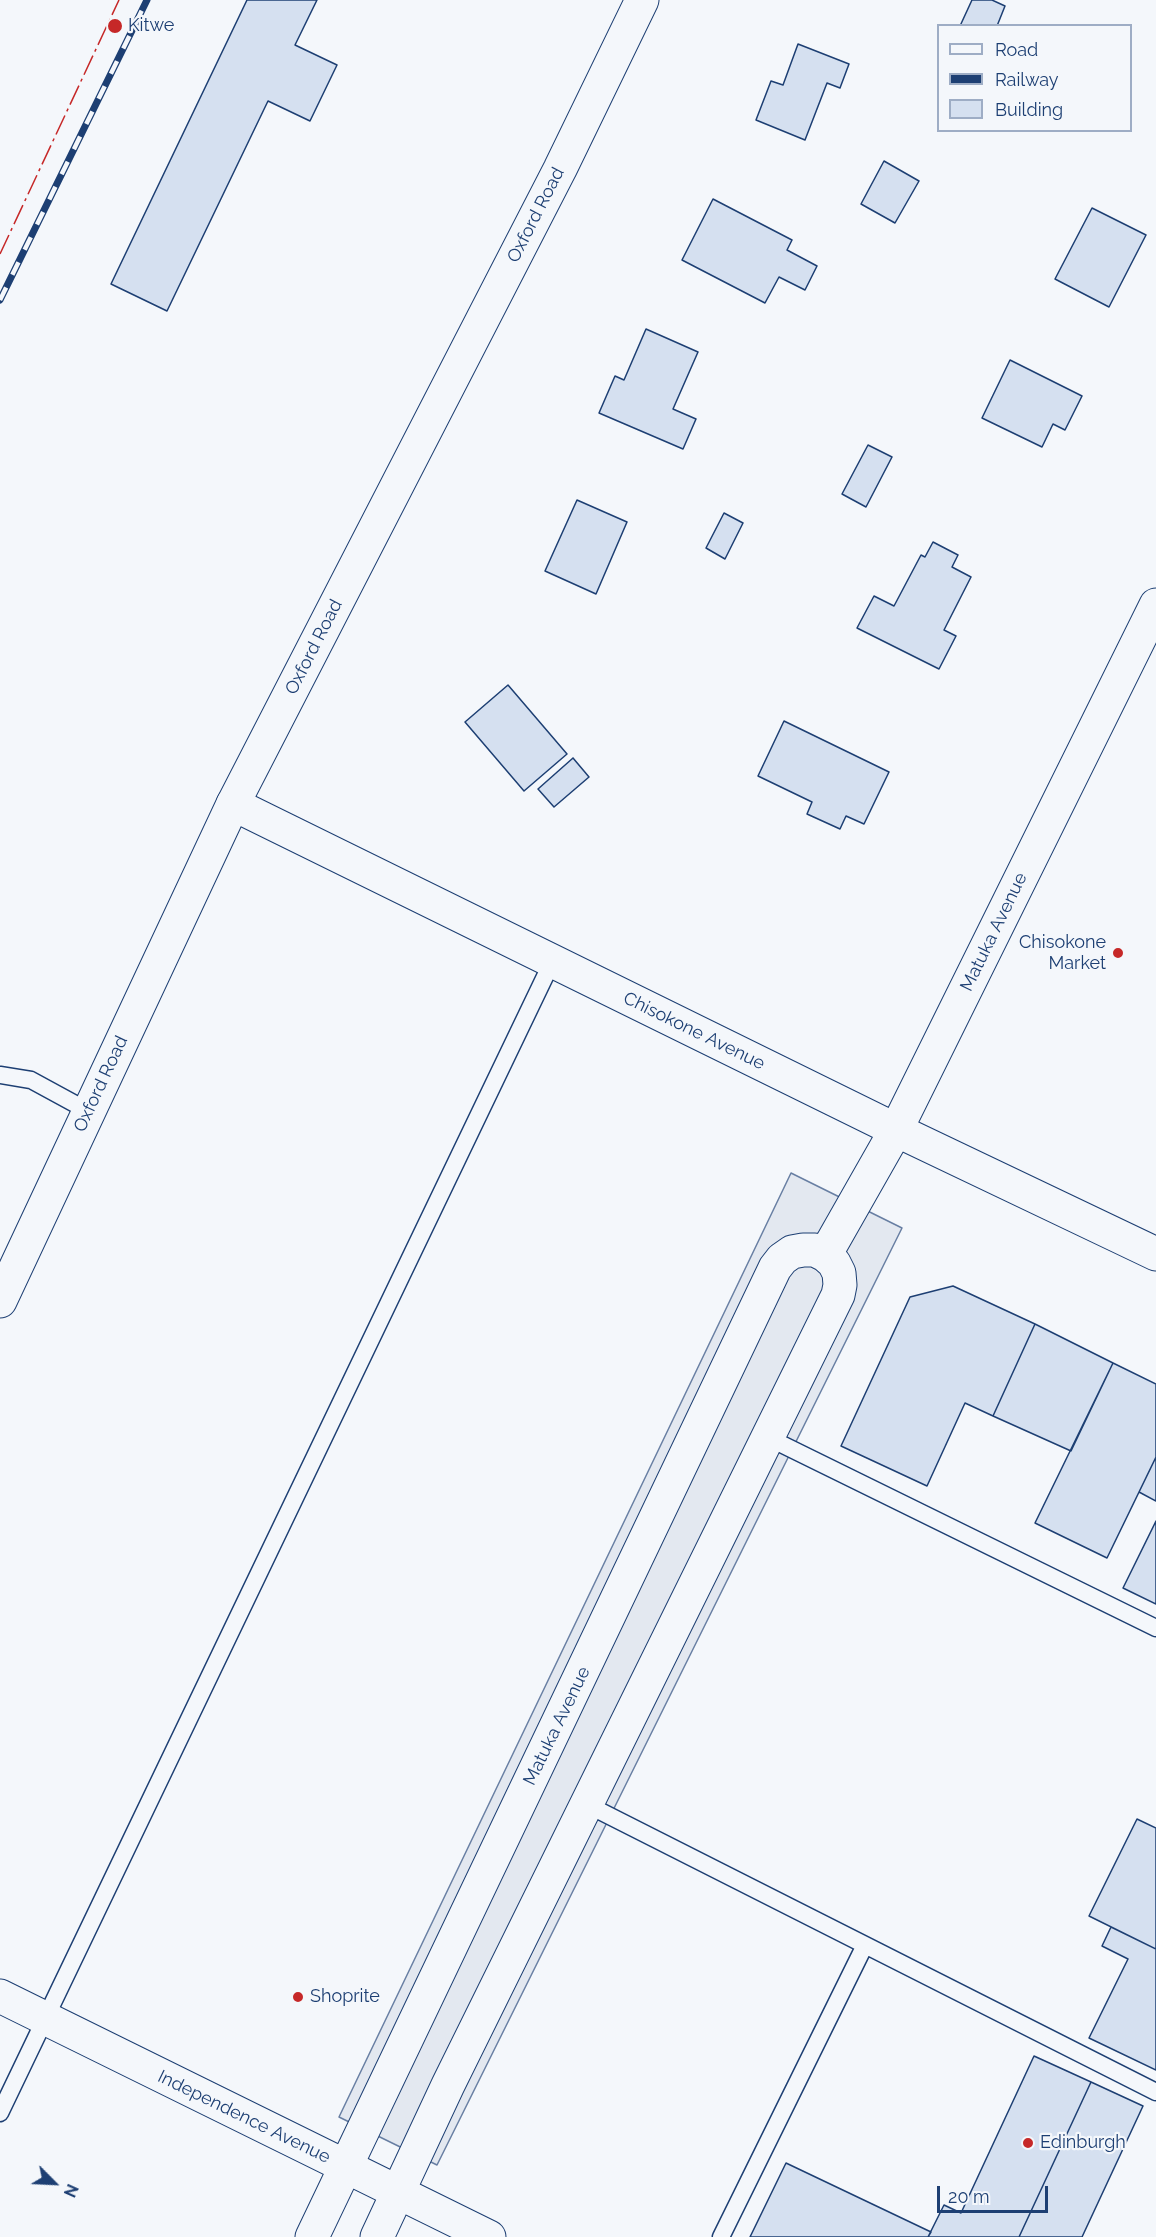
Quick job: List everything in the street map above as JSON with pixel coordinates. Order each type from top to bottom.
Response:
[{"type":"main road","name":"Oxford Road","points":[[0,1301],[233,804],[560,169],[642,0]]},
{"type":"main road","name":"Matuka Avenue","points":[[312,2237],[775,1268],[792,1252],[815,1250],[825,1255],[896,1130],[1156,605]]},
{"type":"main road","name":"Chisokone Avenue","points":[[233,804],[896,1130],[1156,1254]]},
{"type":"main road","points":[[377,2237],[586,1804],[838,1296],[839,1273],[834,1263],[825,1255]]},
{"type":"main road","name":"Independence Avenue","points":[[0,1996],[489,2237]]},
{"type":"lane","points":[[0,2113],[552,962]]},
{"type":"lane","points":[[0,1076],[31,1080],[88,1111]]},
{"type":"lane","points":[[767,1437],[1156,1628]]},
{"type":"lane","points":[[586,1804],[1156,2092]]},
{"type":"lane","points":[[721,2237],[865,1945]]},
{"type":"shaded area","points":[[791,1173],[902,1228],[437,2165],[339,2117]]},
{"type":"building","points":[[247,0],[317,0],[295,45],[337,65],[310,121],[268,101],[167,311],[111,284]]},
{"type":"building","points":[[972,0],[992,0],[1005,6],[998,24],[961,24]]},
{"type":"building","points":[[798,44],[849,64],[840,88],[827,83],[805,140],[756,120],[771,81],[783,85]]},
{"type":"building","points":[[884,161],[919,181],[895,223],[861,204]]},
{"type":"building","points":[[713,199],[792,240],[787,250],[817,266],[805,290],[779,277],[765,303],[682,260]]},
{"type":"building","points":[[1092,208],[1146,235],[1109,307],[1055,279]]},
{"type":"building","points":[[646,329],[698,352],[673,409],[696,419],[683,449],[599,413],[615,376],[624,380]]},
{"type":"building","points":[[1010,360],[1082,396],[1065,430],[1053,424],[1042,447],[982,418]]},
{"type":"building","points":[[868,445],[892,457],[866,507],[842,494]]},
{"type":"building","points":[[577,500],[627,522],[596,594],[545,571]]},
{"type":"building","points":[[724,513],[743,523],[725,559],[706,548]]},
{"type":"building","points":[[933,542],[958,555],[952,567],[971,577],[944,630],[956,636],[939,669],[857,628],[874,596],[894,606],[921,555],[925,557]]},
{"type":"building","points":[[508,685],[567,754],[524,791],[465,722]]},
{"type":"building","points":[[784,721],[889,772],[864,824],[846,816],[840,829],[807,814],[812,802],[758,776]]},
{"type":"building","points":[[573,758],[589,777],[554,807],[538,789]]},
{"type":"building","points":[[953,1286],[1035,1324],[993,1416],[965,1403],[927,1486],[841,1446],[910,1297]]},
{"type":"building","points":[[1035,1324],[1113,1363],[1071,1451],[993,1416]]},
{"type":"building","points":[[1113,1363],[1156,1384],[1156,1457],[1107,1558],[1035,1523]]},
{"type":"building","points":[[1156,1457],[1156,1501],[1139,1492]]},
{"type":"building","points":[[1156,1521],[1156,1604],[1123,1588]]},
{"type":"building","points":[[1137,1819],[1156,1828],[1156,1949],[1089,1916]]},
{"type":"building","points":[[1111,1927],[1156,1949],[1156,2070],[1089,2038],[1128,1959],[1102,1946]]},
{"type":"building","name":"Edinburgh","points":[[1034,2056],[1091,2082],[1019,2237],[928,2237],[944,2205],[961,2213]]},
{"type":"building","points":[[1091,2082],[1143,2106],[1082,2237],[1019,2237]]},
{"type":"building","points":[[786,2163],[931,2232],[928,2237],[750,2237]]},
{"type":"railway","points":[[0,300],[147,0]]},
{"type":"power","points":[[0,254],[119,0]]},
{"type":"place","name":"Kitwe","points":[[115,26]]},
{"type":"place","name":"Chisokone Market","points":[[1118,953]]},
{"type":"place","name":"Shoprite","points":[[298,1997]]},
{"type":"place","name":"Edinburgh","points":[[1028,2143]]}]
